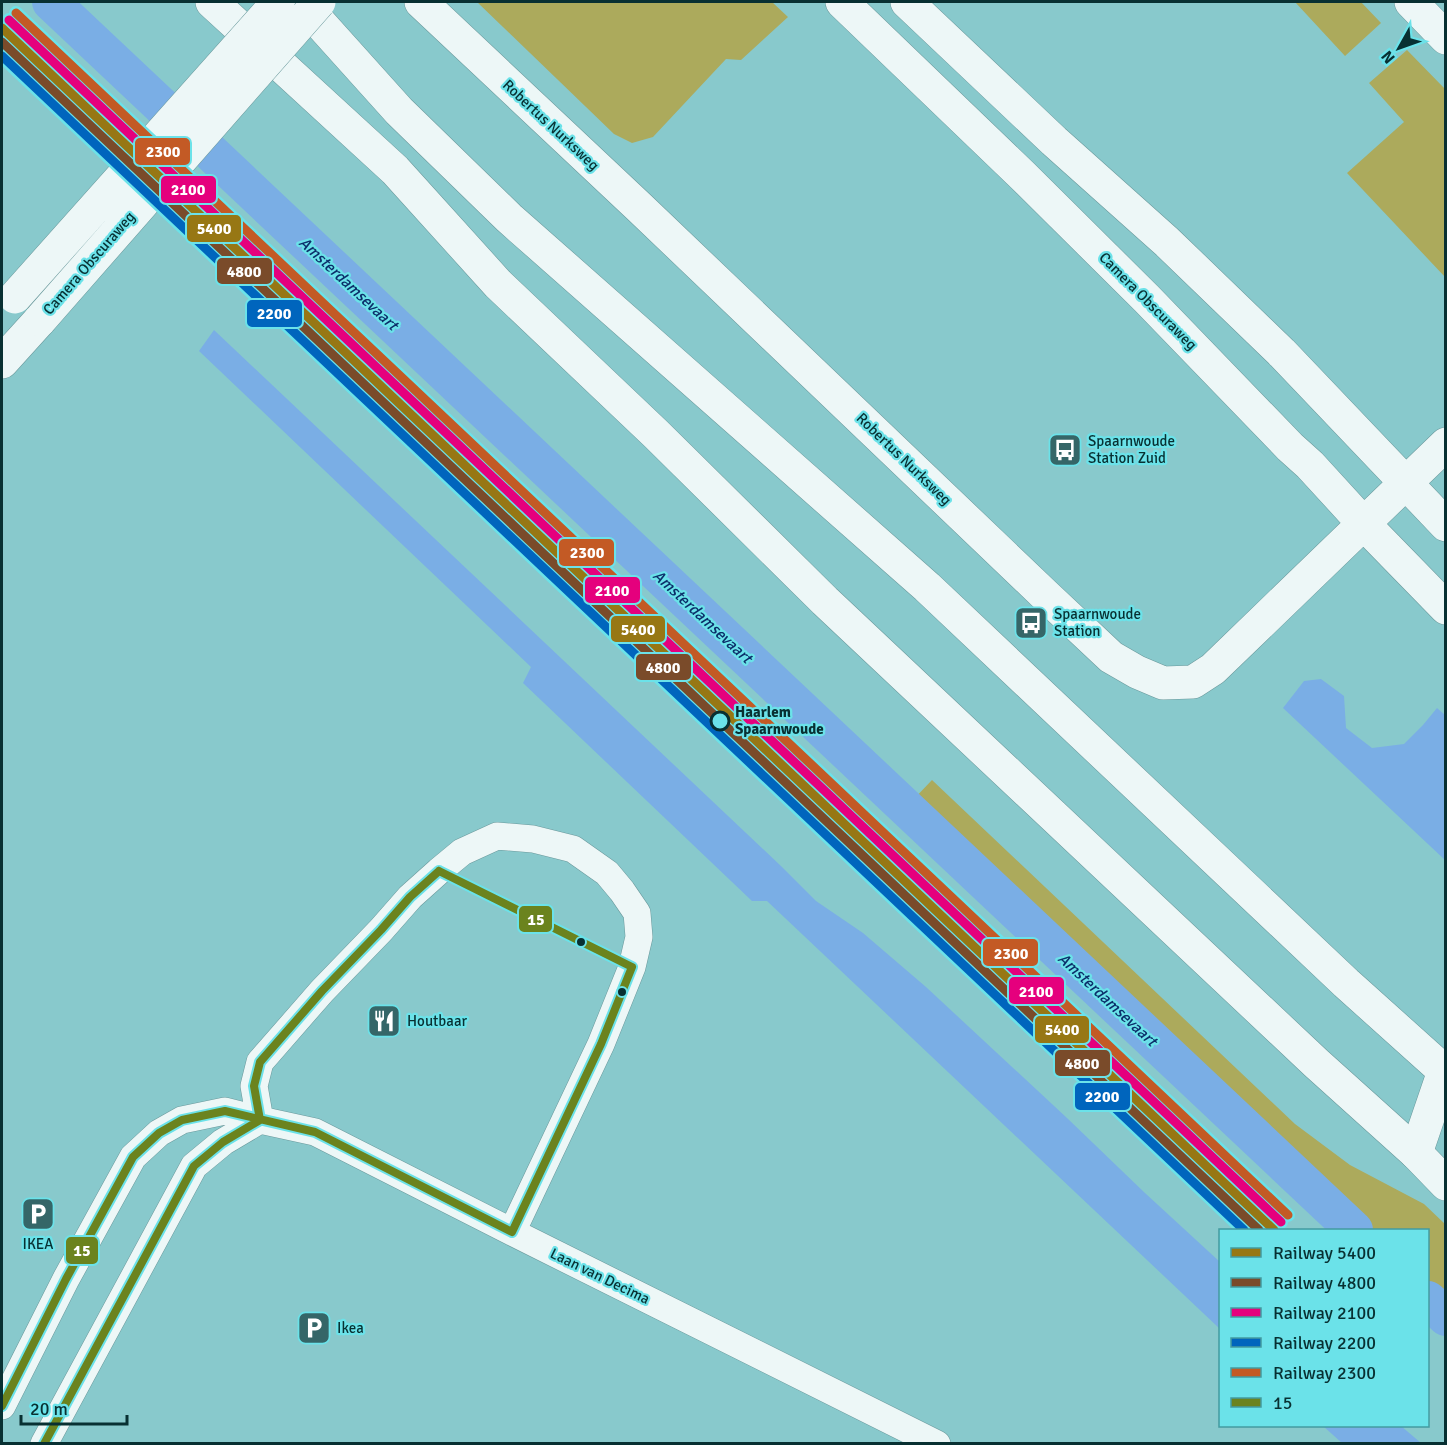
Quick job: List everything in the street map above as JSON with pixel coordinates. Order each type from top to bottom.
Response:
[{"type":"main road","points":[[212,2],[395,170],[498,284],[656,434],[825,601],[1308,1055],[1431,1147],[1446,1184]]},
{"type":"main road","name":"Camera Obscuraweg","points":[[8,304],[278,2]]},
{"type":"main road","points":[[301,2],[399,111],[509,218],[927,587],[1346,983],[1445,1071],[1431,1147]]},
{"type":"main road","name":"Camera Obscuraweg","points":[[2,362],[319,2]]},
{"type":"main road","name":"Robertus Nurksweg","points":[[421,2],[1111,657],[1137,672],[1163,683],[1193,682],[1213,669],[1446,444]]},
{"type":"main road","name":"Camera Obscuraweg","points":[[842,2],[1147,298],[1446,608]]},
{"type":"main road","points":[[907,2],[1054,141],[1167,242],[1281,352],[1446,525]]},
{"type":"main road","points":[[1412,2],[1446,38]]},
{"type":"street","points":[[44,1443],[194,1166],[223,1142],[260,1120],[254,1086],[260,1062],[410,897],[462,852],[497,836],[533,839],[573,849],[607,873],[637,912],[639,937],[628,976],[601,1044],[512,1232]]},
{"type":"street","name":"Laan van Decima","points":[[2,1406],[66,1279],[134,1156],[159,1133],[182,1120],[225,1111],[315,1132],[937,1443]]},
{"type":"shaded area","points":[[477,2],[772,2],[788,17],[741,60],[726,59],[653,137],[632,143],[614,134]]},
{"type":"shaded area","points":[[1295,2],[1361,2],[1381,23],[1345,56]]},
{"type":"shaded area","points":[[1407,50],[1445,89],[1445,277],[1347,173],[1404,122],[1369,83]]},
{"type":"shaded area","points":[[932,780],[1295,1124],[1350,1165],[1424,1204],[1445,1224],[1445,1299],[1429,1283],[1429,1229],[1371,1229],[911,802]]},
{"type":"water","points":[[214,330],[816,901],[863,933],[926,987],[1219,1261],[1219,1328],[767,901],[752,901],[523,683],[531,667],[199,351]]},
{"type":"water","points":[[1321,679],[1344,696],[1346,728],[1372,748],[1404,744],[1437,708],[1445,715],[1445,860],[1283,708],[1304,681]]},
{"type":"water","points":[[1324,1427],[1402,1427],[1421,1443],[1342,1443]]},
{"type":"waterway","name":"Amsterdamsevaart","points":[[51,2],[1353,1229]]},
{"type":"waterway","name":"Amsterdamsevaart","points":[[1429,1301],[1446,1317]]},
{"type":"rail line","name":"2300","points":[[16,13],[1288,1215]]},
{"type":"rail line","name":"2100","points":[[9,20],[1281,1222]]},
{"type":"rail line","name":"5400","points":[[2,28],[1273,1229]]},
{"type":"rail line","name":"4800","points":[[2,42],[1258,1229]]},
{"type":"rail line","name":"2200","points":[[2,56],[1243,1229]]},
{"type":"transit line","name":"15","points":[[439,871],[632,967]]},
{"type":"transit line","name":"15","points":[[260,1120],[254,1086],[260,1062],[322,991],[410,897],[439,871]]},
{"type":"transit line","name":"15","points":[[512,1232],[601,1044],[632,967]]},
{"type":"transit line","name":"15","points":[[2,1406],[66,1279],[133,1157],[159,1133],[182,1120],[225,1111],[315,1132],[512,1232]]},
{"type":"transit line","name":"15","points":[[44,1444],[194,1166],[223,1142],[260,1120]]},
{"type":"place","name":"Spaarnwoude Station Zuid","points":[[1065,450]]},
{"type":"place","name":"Spaarnwoude Station","points":[[1031,623]]},
{"type":"place","name":"Haarlem Spaarnwoude","points":[[720,721]]},
{"type":"place","name":"Houtbaar","points":[[384,1021]]},
{"type":"place","name":"IKEA","points":[[38,1214]]},
{"type":"place","name":"Ikea","points":[[314,1328]]}]
